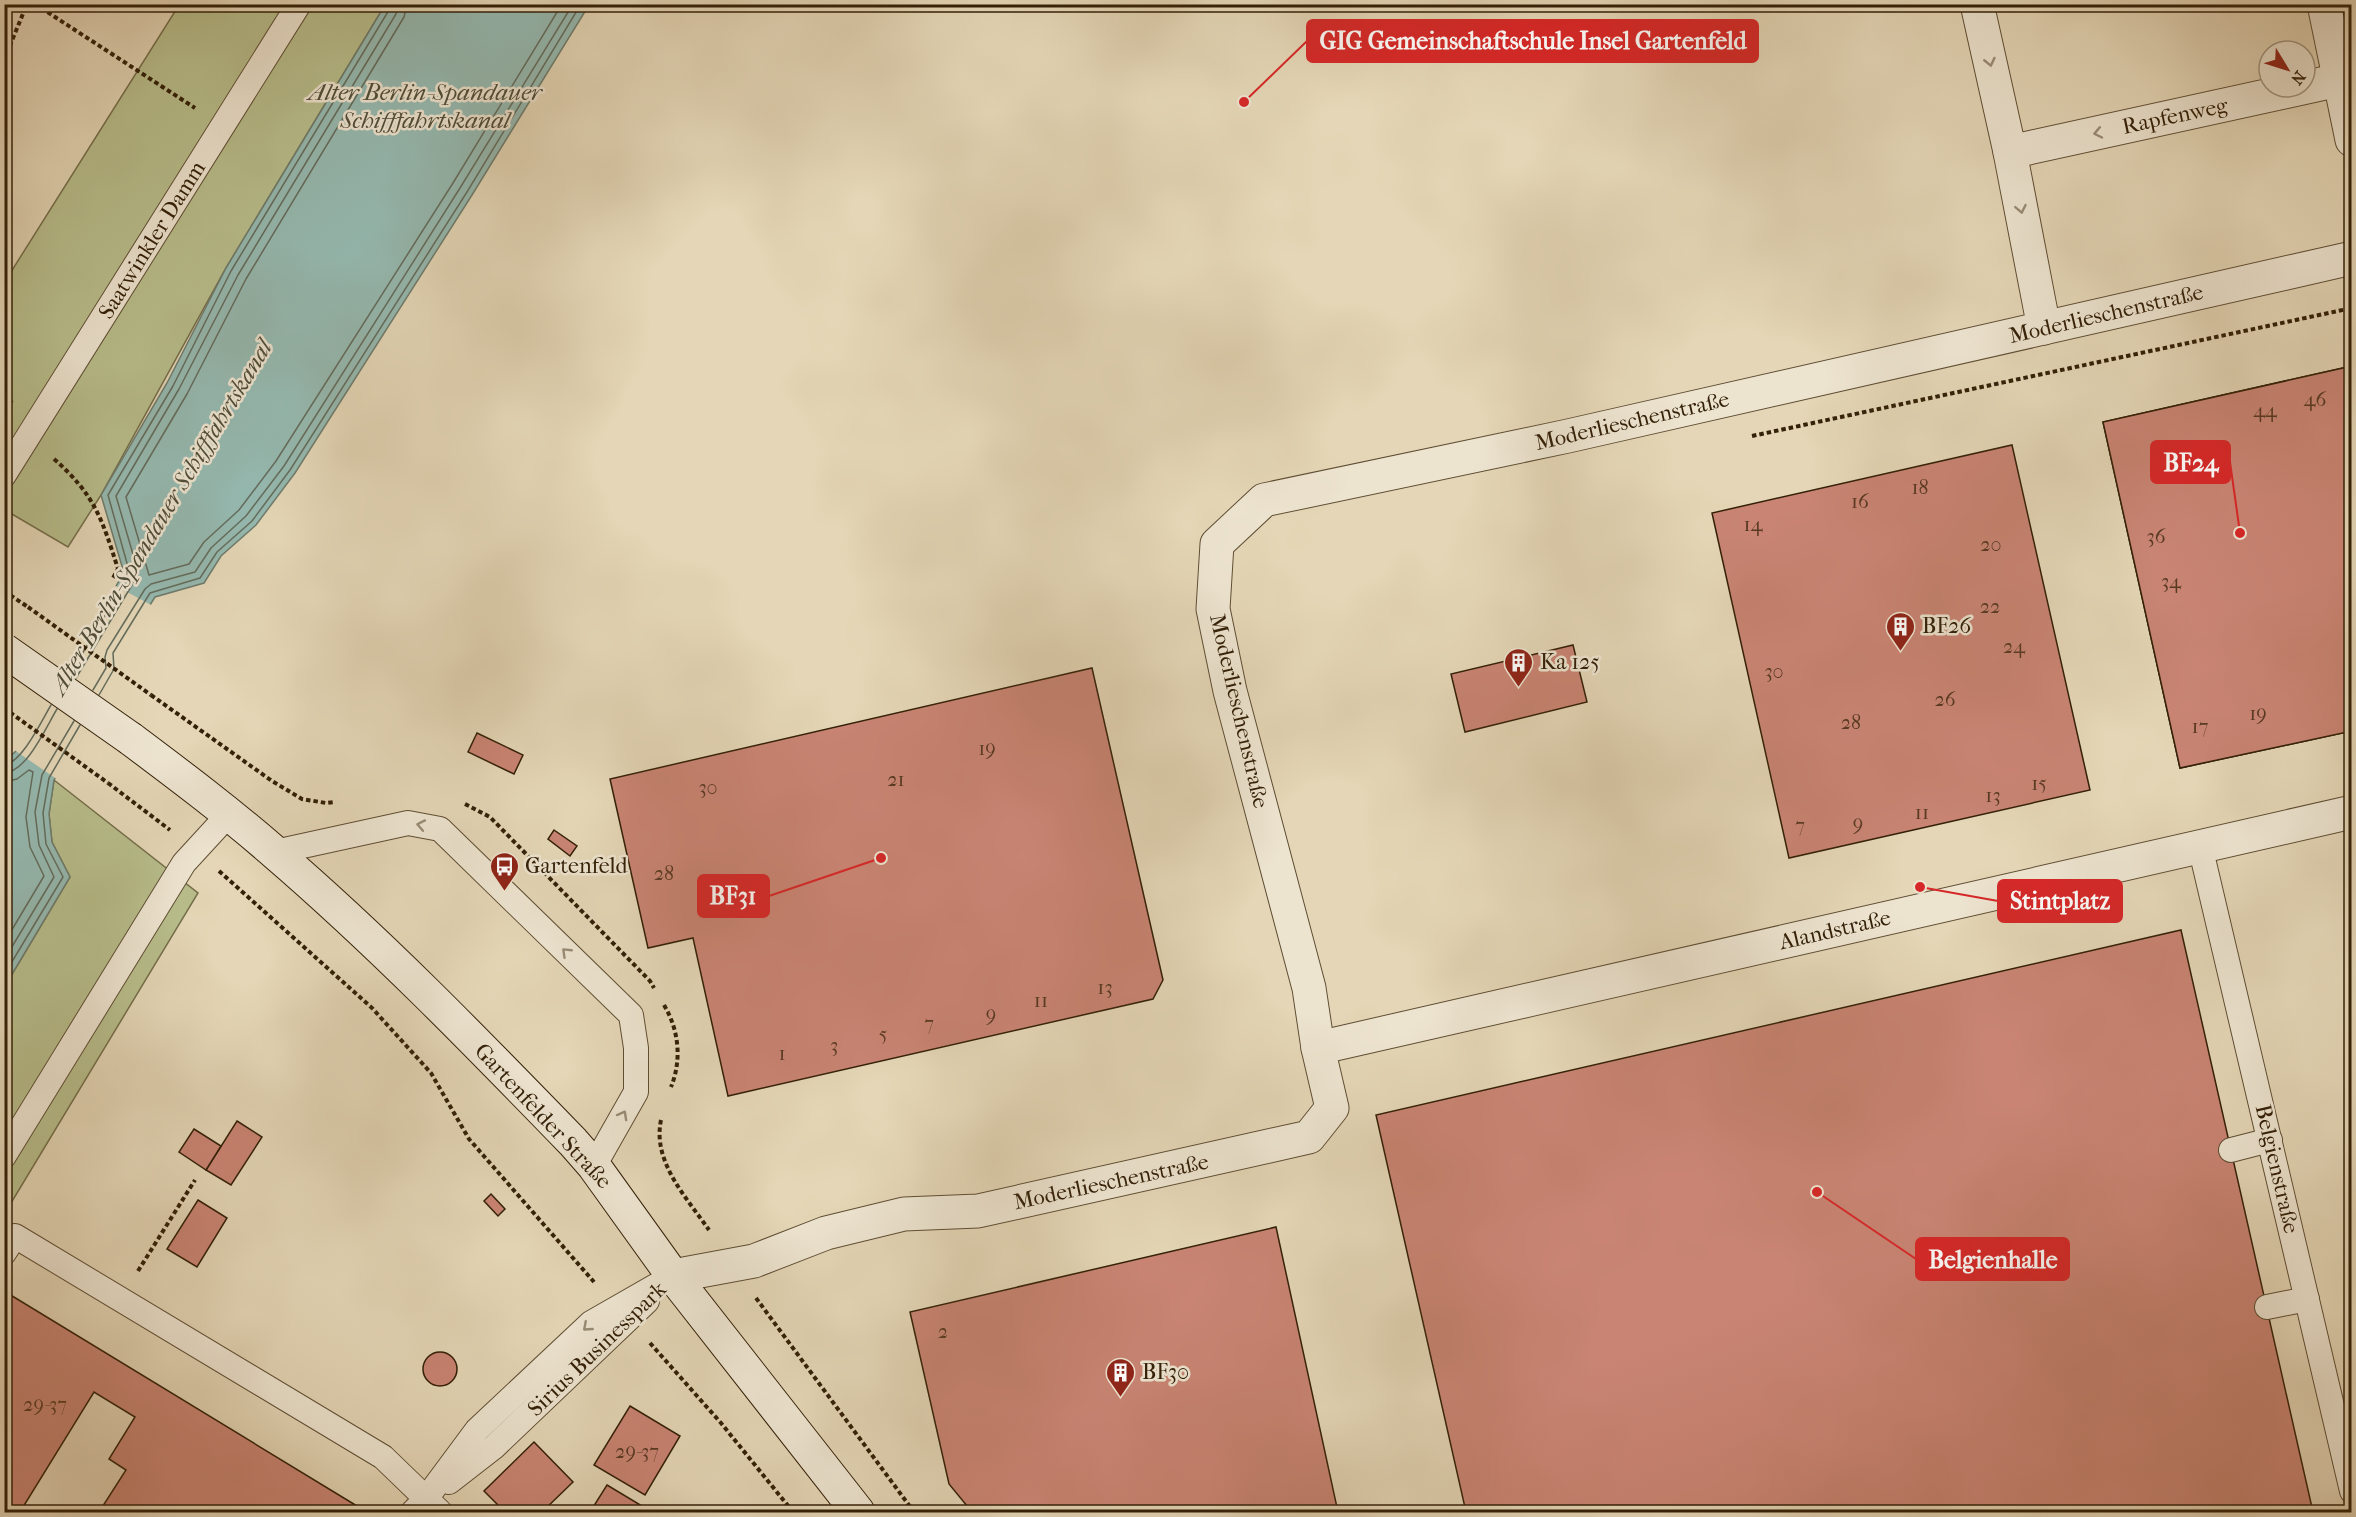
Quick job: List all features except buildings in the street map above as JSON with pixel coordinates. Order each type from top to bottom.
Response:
[{"type":"street","points":[[1977,4],[2010,152],[2044,328]]},
{"type":"street","points":[[2324,4],[2352,140]]},
{"type":"street","name":"Rapfenweg","points":[[2010,152],[2340,80]]},
{"type":"street","name":"Moderlieschenstraße","points":[[673,1276],[754,1261],[826,1233],[904,1214],[978,1210],[1309,1137],[1332,1108],[1318,1048],[1310,988],[1230,691],[1213,609],[1217,544],[1264,501],[1568,436],[2352,258]]},
{"type":"street","name":"Gartenfelder Straße","points":[[4,650],[130,739],[229,814],[275,852],[422,988],[594,1166],[673,1276],[858,1512]]},
{"type":"street","name":"Alandstraße","points":[[1318,1048],[2352,812]]},
{"type":"lane","name":"Saatwinkler Damm","points":[[4,475],[299,4]]},
{"type":"lane","points":[[4,1156],[181,868],[229,814]]},
{"type":"lane","points":[[275,852],[408,823],[440,829],[631,1015],[636,1048],[636,1092],[594,1166]]},
{"type":"lane","name":"Belgienstraße","points":[[2200,846],[2352,1491]]},
{"type":"lane","points":[[2231,1150],[2270,1140]]},
{"type":"lane","points":[[4,1253],[15,1236],[383,1457],[426,1508]]},
{"type":"lane","name":"Sirius Businesspark","points":[[426,1508],[494,1447],[623,1314],[673,1276]]},
{"type":"lane","points":[[2267,1307],[2307,1299]]},
{"type":"path","points":[[4,60],[27,4]]},
{"type":"path","points":[[35,4],[224,126]]},
{"type":"path","points":[[1744,438],[2352,308]]},
{"type":"path","points":[[27,439],[46,451],[74,476],[95,505],[118,569],[112,580]]},
{"type":"path","points":[[4,591],[170,709]]},
{"type":"path","points":[[4,708],[108,783],[224,874],[380,1016],[431,1073],[469,1139],[721,1423],[793,1512]]},
{"type":"path","points":[[120,1299],[195,1180]]},
{"type":"path","points":[[676,1185],[914,1512]]},
{"type":"green space","points":[[179,5],[385,5],[226,268],[101,495],[68,547],[5,510],[4,283]]},
{"type":"green space","points":[[54,780],[198,893],[5,1213],[5,986],[70,877],[52,842],[49,814]]},
{"type":"water","name":"Alter Berlin-Spandauer Schifffahrtskanal","points":[[385,5],[589,5],[472,195],[295,473],[256,525],[221,556],[204,583],[155,597],[118,656],[121,669],[54,780],[49,814],[52,842],[70,877],[5,986],[5,761],[16,751],[124,573],[101,495],[167,383],[226,268]]},
{"type":"pier","points":[[114,585],[153,606],[121,657],[124,671],[58,780],[13,749]]},
{"type":"place","name":"GIG Gemeinschaftschule Insel Gartenfeld","points":[[1244,102]]},
{"type":"place","name":"BF24","points":[[2240,533]]},
{"type":"place","name":"BF26","points":[[1901,652]]},
{"type":"place","name":"Ka 125","points":[[1519,688]]},
{"type":"place","name":"BF31","points":[[881,858]]},
{"type":"place","name":"Stintplatz","points":[[1920,887]]},
{"type":"place","name":"Gartenfeld","points":[[504,892]]},
{"type":"place","name":"Belgienhalle","points":[[1817,1192]]},
{"type":"place","name":"BF30","points":[[1121,1398]]}]
